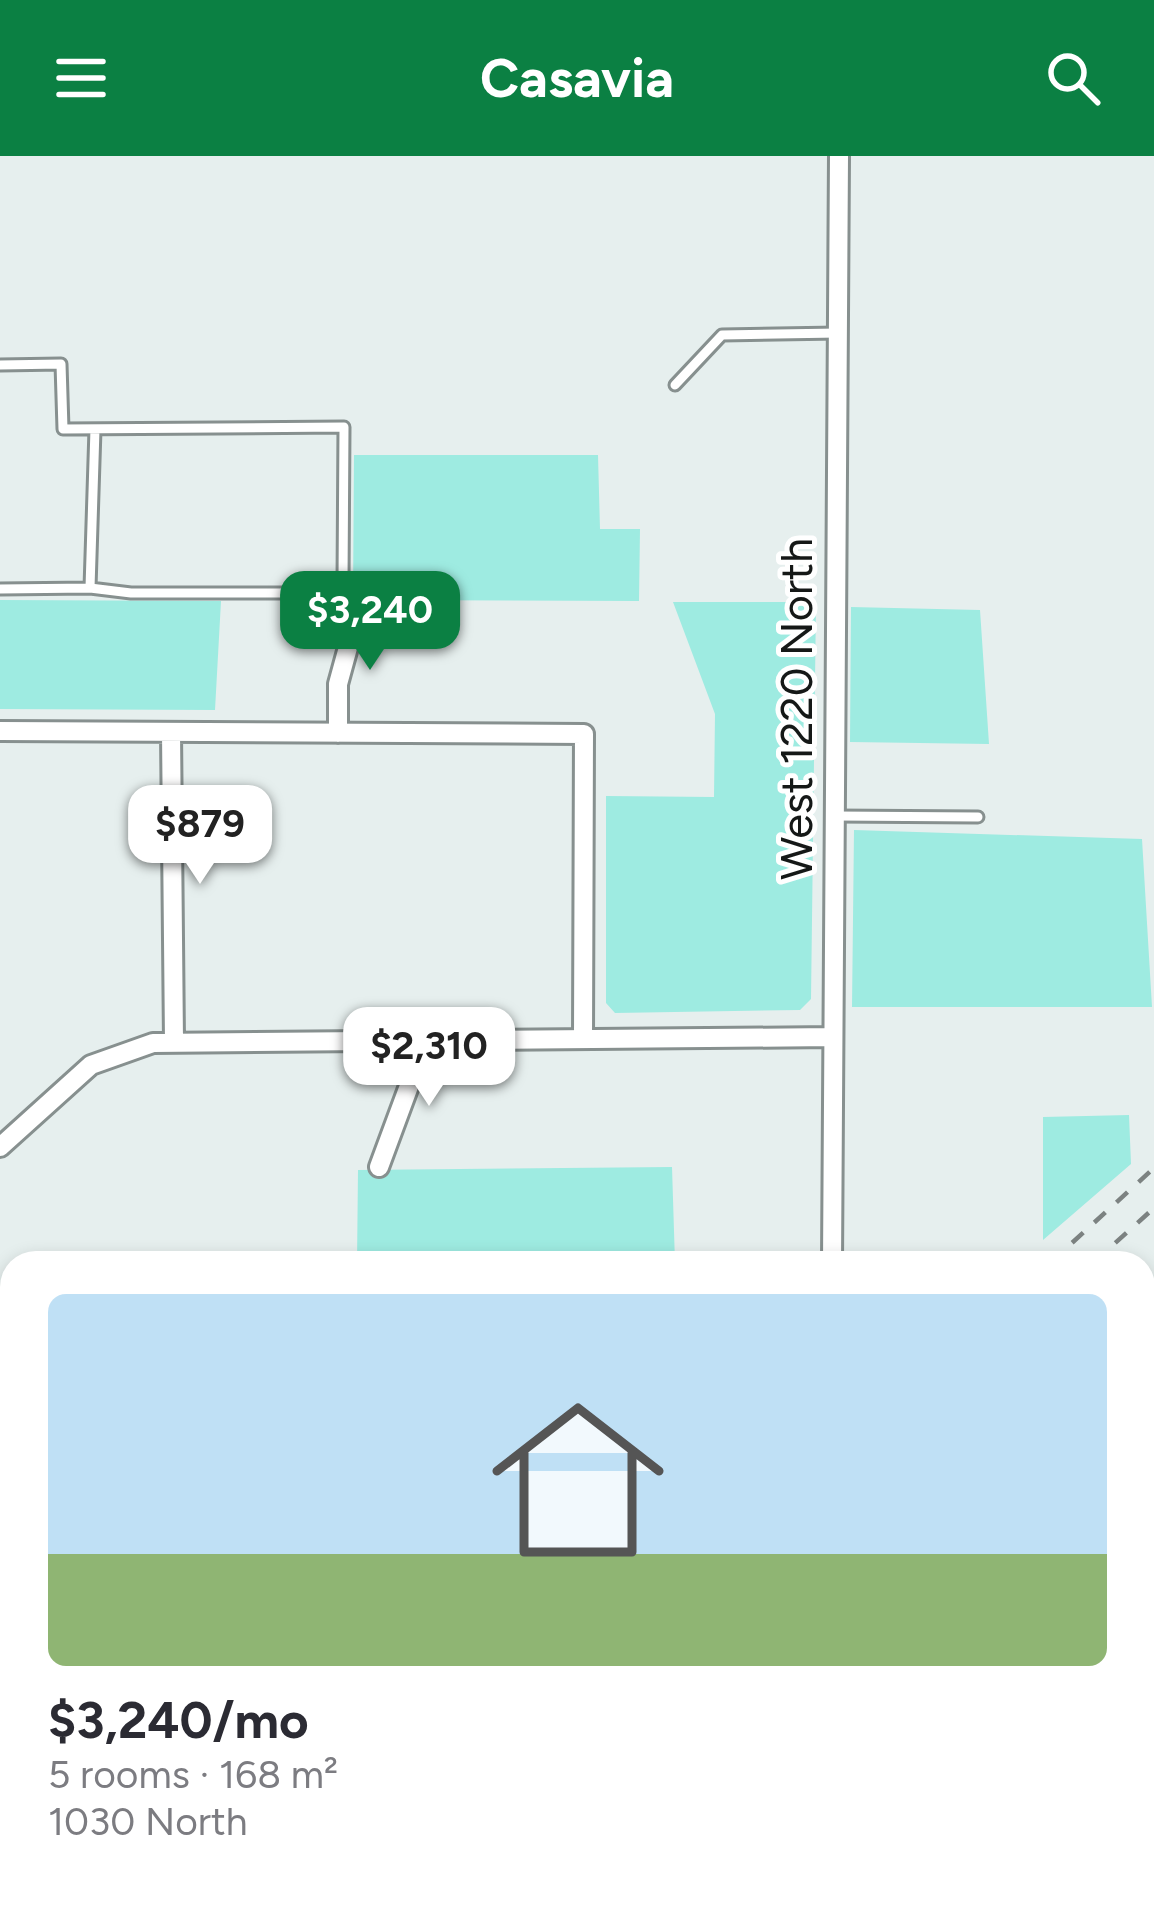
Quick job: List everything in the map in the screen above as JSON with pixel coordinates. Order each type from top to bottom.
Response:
[{"type":"street","name":"West 1220 North","points":[[832,1251],[839,156]]},
{"type":"street","points":[[338,733],[338,684],[358,610]]},
{"type":"street","points":[[0,731],[584,734],[583,1038]]},
{"type":"street","points":[[172,732],[174,1042]]},
{"type":"street","points":[[0,1148],[91,1065],[132,1047],[174,1042],[833,1037]]},
{"type":"street","points":[[379,1167],[409,1086],[412,1040]]},
{"type":"lane","points":[[675,385],[722,335],[838,333]]},
{"type":"lane","points":[[0,365],[61,364],[63,429],[344,427],[345,556],[343,582],[332,592],[0,589]]},
{"type":"lane","points":[[90,588],[95,429]]},
{"type":"lane","points":[[835,816],[978,817]]},
{"type":"shaded area","points":[[354,455],[598,455],[600,529],[640,529],[639,601],[353,600]]},
{"type":"shaded area","points":[[0,600],[221,601],[215,710],[0,709]]},
{"type":"shaded area","points":[[673,602],[816,602],[811,999],[800,1010],[615,1013],[606,1003],[606,796],[714,797],[715,714]]},
{"type":"shaded area","points":[[851,607],[980,610],[989,744],[850,742]]},
{"type":"shaded area","points":[[854,830],[1142,839],[1152,1007],[852,1007]]},
{"type":"shaded area","points":[[1129,1115],[1131,1164],[1043,1240],[1043,1117]]},
{"type":"shaded area","points":[[672,1167],[675,1251],[357,1251],[358,1170]]},
{"type":"railway","points":[[1063,1251],[1154,1168]]},
{"type":"railway","points":[[1106,1251],[1154,1208]]}]
